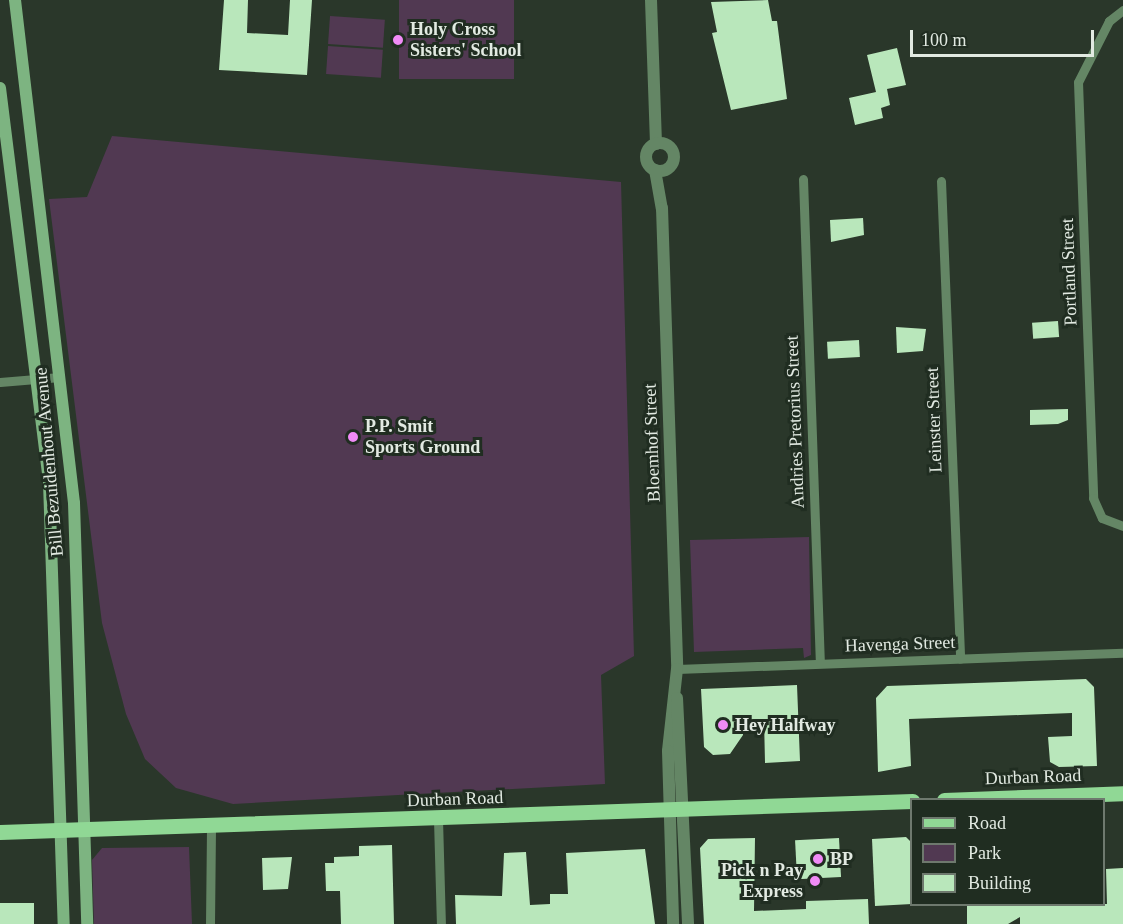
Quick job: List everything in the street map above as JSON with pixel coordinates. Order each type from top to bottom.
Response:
[{"type":"main road","name":"Bill Bezuidenhout Avenue","points":[[15,0],[74,503],[87,924]]},
{"type":"main road","name":"Bill Bezuidenhout Avenue","points":[[0,88],[49,482],[64,924]]},
{"type":"main road","name":"Durban Road","points":[[995,798],[1123,793]]},
{"type":"main road","name":"Durban Road","points":[[0,831],[210,827],[910,801]]},
{"type":"street","name":"Bloemhof Street","points":[[651,0],[662,144],[674,156],[661,170]]},
{"type":"street","name":"Portland Street","points":[[1121,11],[1078,82],[1093,498],[1102,518],[1123,526]]},
{"type":"street","name":"Bloemhof Street","points":[[662,144],[646,155],[661,170],[676,673],[674,924]]},
{"type":"street","name":"Andries Pretorius Street","points":[[803,179],[820,663]]},
{"type":"street","name":"Leinster Street","points":[[941,181],[960,659]]},
{"type":"street","points":[[0,382],[60,377]]},
{"type":"street","name":"Havenga Street","points":[[676,673],[820,663],[1123,653]]},
{"type":"street","name":"Bloemhof Street","points":[[676,809],[688,924]]},
{"type":"street","points":[[438,819],[441,924]]},
{"type":"street","points":[[210,827],[207,855],[210,924]]},
{"type":"green space","points":[[399,0],[514,0],[514,79],[399,79]]},
{"type":"green space","points":[[330,16],[385,20],[383,48],[328,44]]},
{"type":"green space","points":[[328,46],[383,50],[381,78],[326,74]]},
{"type":"green space","name":"P.P. Smit Sports Ground","points":[[112,136],[621,182],[634,656],[601,675],[605,784],[233,804],[176,788],[145,759],[126,714],[102,623],[49,199],[87,197]]},
{"type":"green space","points":[[809,537],[811,655],[804,658],[803,648],[694,652],[690,540]]},
{"type":"green space","points":[[189,847],[192,924],[94,924],[92,860],[102,848]]},
{"type":"building","points":[[224,0],[248,0],[247,33],[288,35],[290,0],[312,0],[307,75],[219,70]]},
{"type":"building","points":[[768,0],[772,21],[777,21],[787,99],[731,110],[712,33],[717,32],[711,2]]},
{"type":"building","points":[[897,48],[906,85],[887,89],[890,105],[881,108],[883,118],[855,125],[849,98],[876,92],[867,55]]},
{"type":"building","points":[[863,218],[864,235],[831,242],[830,220]]},
{"type":"building","points":[[1058,321],[1059,337],[1033,339],[1032,323]]},
{"type":"building","points":[[896,327],[926,329],[923,351],[897,353]]},
{"type":"building","points":[[859,340],[860,357],[828,359],[827,342]]},
{"type":"building","points":[[1068,409],[1068,420],[1058,424],[1030,425],[1030,410]]},
{"type":"building","points":[[1086,679],[1094,687],[1097,766],[1059,767],[1050,762],[1048,737],[1072,736],[1072,713],[909,719],[911,766],[878,772],[876,698],[887,686]]},
{"type":"building","name":"Hey Halfway","points":[[797,685],[800,761],[765,763],[764,719],[743,720],[743,735],[730,754],[713,755],[704,747],[701,689]]},
{"type":"building","points":[[906,837],[910,841],[910,904],[875,906],[872,839]]},
{"type":"building","points":[[755,838],[754,911],[806,909],[806,901],[868,899],[869,924],[704,924],[700,848],[708,839]]},
{"type":"building","points":[[839,838],[841,877],[797,879],[795,840]]},
{"type":"building","points":[[392,845],[394,924],[341,924],[340,891],[326,891],[325,863],[334,863],[334,857],[359,856],[359,846]]},
{"type":"building","points":[[645,849],[655,924],[456,924],[455,895],[502,896],[504,853],[526,852],[530,905],[550,904],[550,894],[568,894],[566,853]]},
{"type":"building","points":[[292,857],[288,889],[263,890],[262,858]]},
{"type":"building","points":[[1123,868],[1123,924],[1020,924],[1020,917],[1008,924],[967,924],[967,906],[1105,906],[1107,904],[1106,869]]},
{"type":"building","points":[[0,903],[34,903],[34,924],[0,924]]},
{"type":"place","name":"Holy Cross Sisters' School","points":[[398,40]]},
{"type":"place","name":"P.P. Smit Sports Ground","points":[[353,437]]},
{"type":"place","name":"Hey Halfway","points":[[723,725]]},
{"type":"place","name":"BP","points":[[818,859]]},
{"type":"place","name":"Pick n Pay Express","points":[[815,881]]}]
